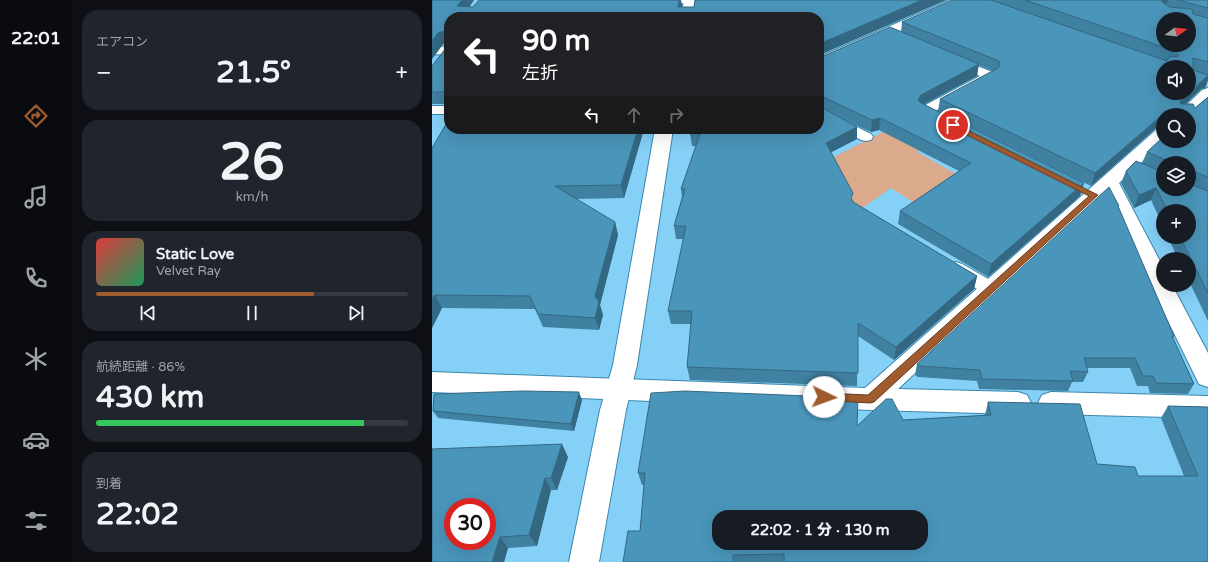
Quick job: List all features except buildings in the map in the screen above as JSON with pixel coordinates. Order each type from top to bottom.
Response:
[{"type":"street","points":[[689,12],[690,0]]},
{"type":"street","points":[[824,61],[961,0]]},
{"type":"street","points":[[1189,108],[1206,85]]},
{"type":"street","points":[[584,562],[613,410],[625,365],[663,134]]},
{"type":"street","points":[[870,399],[991,289],[1094,189],[1135,168],[1156,142]]},
{"type":"street","points":[[1094,189],[1208,377]]},
{"type":"street","points":[[432,382],[870,399],[1208,407]]},
{"type":"lane","points":[[643,1],[690,0]]},
{"type":"lane","points":[[888,33],[903,39]]},
{"type":"lane","points":[[946,57],[990,76],[925,111],[953,125]]},
{"type":"lane","points":[[432,110],[444,110]]},
{"type":"lane","points":[[824,115],[866,137]]},
{"type":"lane","points":[[945,261],[991,289]]},
{"type":"shaded area","points":[[922,112],[955,130],[917,152],[960,176],[919,206],[891,188],[854,214],[820,164]]},
{"type":"route","points":[[824,397],[870,399],[1094,195],[953,125]]}]
